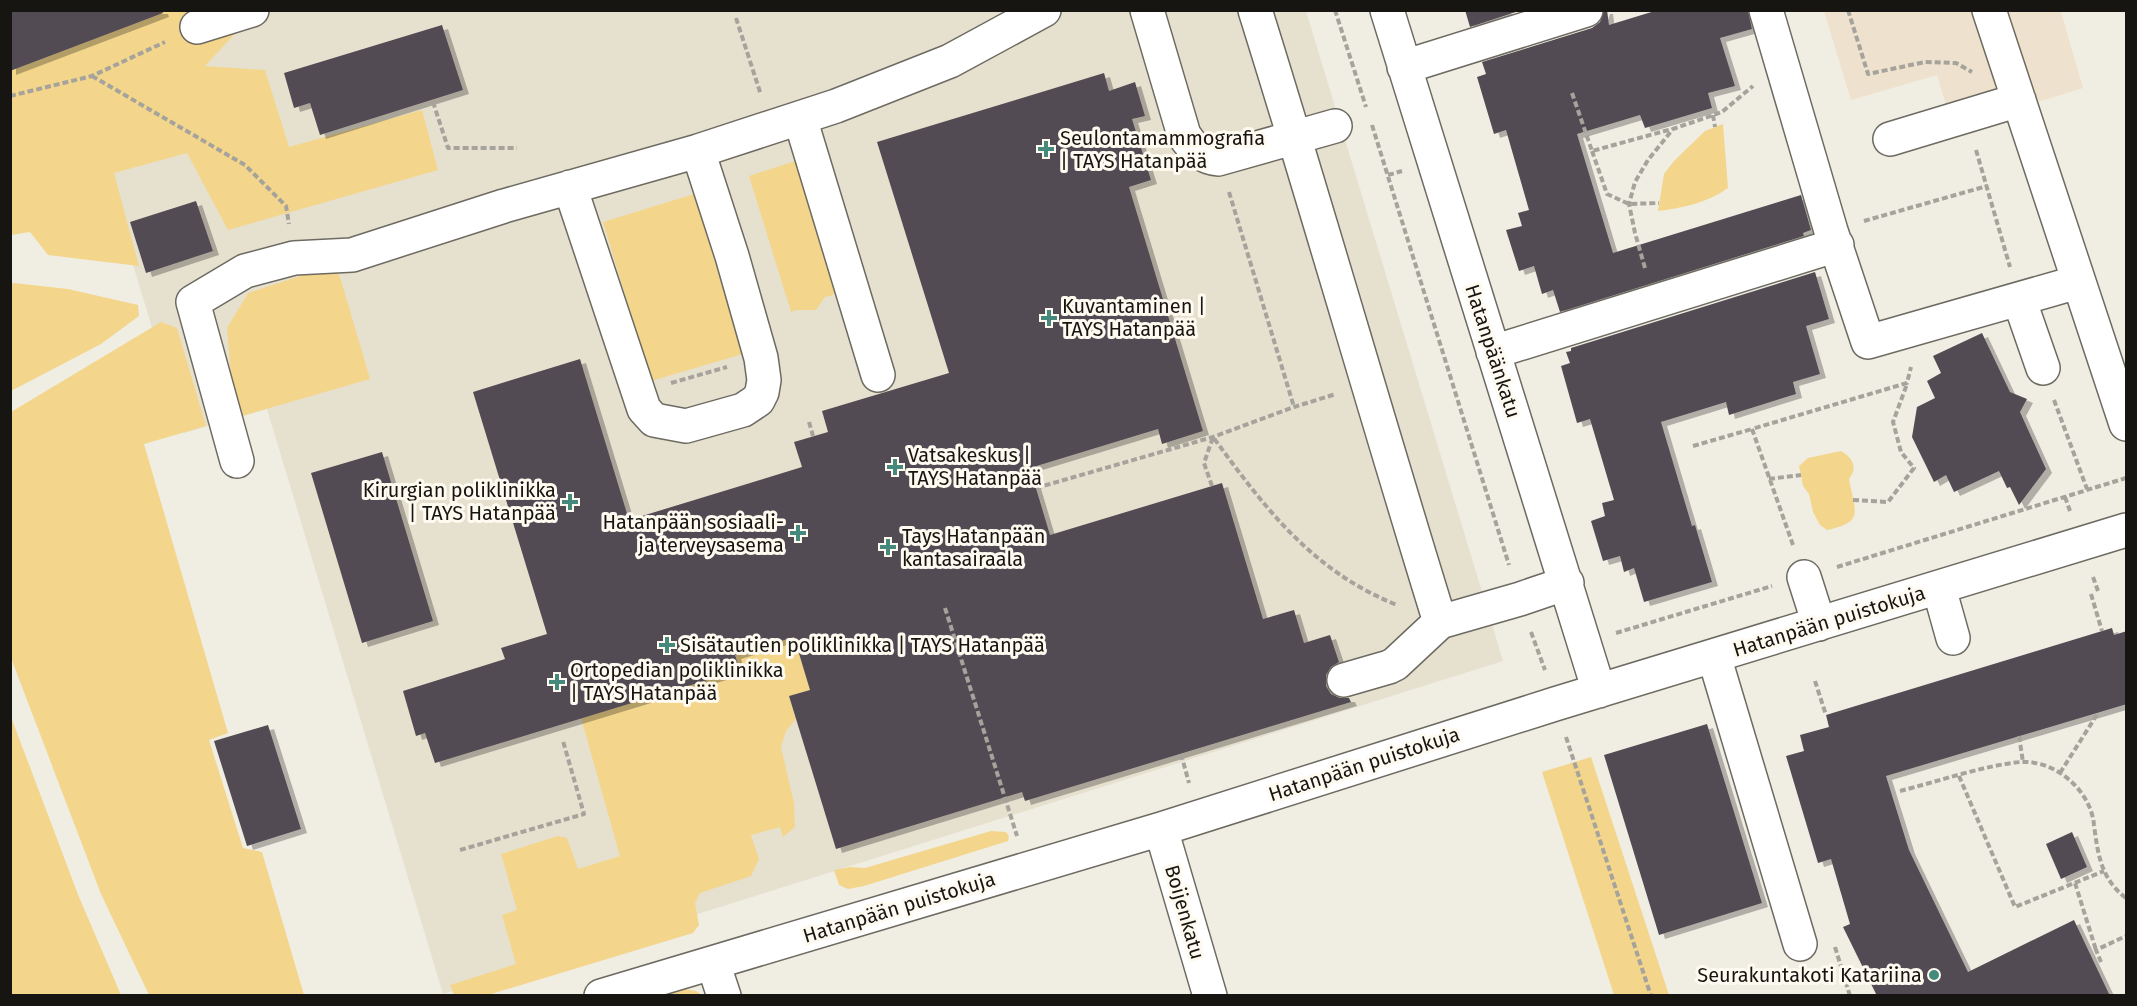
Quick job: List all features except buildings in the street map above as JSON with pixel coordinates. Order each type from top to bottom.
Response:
[{"type":"street","points":[[197,27],[252,10]]},
{"type":"street","points":[[237,461],[193,302],[245,272],[294,258],[352,255],[504,206],[698,151],[836,106],[950,61],[1044,10]]},
{"type":"street","points":[[1147,10],[1184,135],[1200,153],[1209,158],[1218,159],[1335,126]]},
{"type":"street","points":[[1255,10],[1440,622]]},
{"type":"street","name":"Hatanpäänkatu","points":[[1387,10],[1599,690]]},
{"type":"street","points":[[1404,67],[1586,10]]},
{"type":"street","points":[[1766,10],[1831,231],[1868,342],[2078,282]]},
{"type":"street","points":[[1989,10],[2127,424]]},
{"type":"street","points":[[1890,139],[2019,100]]},
{"type":"street","points":[[786,122],[878,375]]},
{"type":"street","points":[[570,188],[644,409],[654,420],[679,426],[696,425],[751,406],[762,392],[764,380],[761,358],[732,256],[698,151]]},
{"type":"street","points":[[1493,352],[1837,244]]},
{"type":"street","points":[[2019,299],[2043,368]]},
{"type":"street","name":"Hatanpään puistokuja","points":[[601,996],[1161,829],[1599,690],[2127,530]]},
{"type":"street","points":[[1804,577],[1819,624]]},
{"type":"street","points":[[1344,680],[1395,664],[1440,622],[1567,583]]},
{"type":"street","points":[[1939,588],[1953,638]]},
{"type":"street","points":[[1713,656],[1800,944]]},
{"type":"street","name":"Boijenkatu","points":[[1161,829],[1210,996]]},
{"type":"street","points":[[713,963],[724,996]]},
{"type":"path","points":[[1335,10],[1368,113]]},
{"type":"path","points":[[735,18],[786,122]]},
{"type":"path","points":[[10,96],[92,76],[197,27]]},
{"type":"path","points":[[1592,151],[1673,129],[1722,112],[1758,82],[1778,50]]},
{"type":"path","points":[[92,76],[245,165],[286,206],[294,258]]},
{"type":"path","points":[[1572,93],[1607,194],[1629,204],[1659,202]]},
{"type":"path","points":[[433,102],[448,148],[517,148]]},
{"type":"path","points":[[1713,115],[1715,127]]},
{"type":"path","points":[[1371,122],[1520,599],[1651,996]]},
{"type":"path","points":[[1648,278],[1629,204],[1635,182],[1648,160],[1673,129]]},
{"type":"path","points":[[1218,159],[1294,407]]},
{"type":"path","points":[[1388,175],[1406,170]]},
{"type":"path","points":[[1853,500],[1888,502],[1914,468],[1901,452],[1893,422],[1907,383],[1920,328]]},
{"type":"path","points":[[666,384],[736,364]]},
{"type":"path","points":[[2043,368],[2087,489]]},
{"type":"path","points":[[1693,446],[1907,383]]},
{"type":"path","points":[[1036,488],[1213,437],[1294,407],[1367,385]]},
{"type":"path","points":[[809,422],[813,436]]},
{"type":"path","points":[[1752,429],[1804,577]]},
{"type":"path","points":[[1213,437],[1277,520],[1325,564],[1349,582],[1374,596],[1440,622]]},
{"type":"path","points":[[1212,486],[1204,463],[1213,437]]},
{"type":"path","points":[[1769,479],[1801,475]]},
{"type":"path","points":[[2091,594],[2102,631]]},
{"type":"path","points":[[945,608],[1019,842]]},
{"type":"path","points":[[1815,681],[1826,715]]},
{"type":"path","points":[[2060,773],[2098,712]]},
{"type":"path","points":[[2019,736],[2023,762]]},
{"type":"path","points":[[460,850],[584,814],[563,741]]},
{"type":"path","points":[[1181,754],[1191,789]]},
{"type":"path","points":[[1900,791],[2023,762],[2060,773],[2084,795],[2090,807],[2096,846],[2104,871],[2112,885],[2127,898]]},
{"type":"path","points":[[1959,776],[2015,907],[2104,871]]},
{"type":"path","points":[[2075,883],[2101,962]]},
{"type":"path","points":[[2096,950],[2127,936]]},
{"type":"shaded area","points":[[11,11],[256,11],[205,66],[265,70],[289,147],[422,110],[438,170],[228,230],[187,153],[114,173],[139,266],[48,255],[30,232],[11,235]]},
{"type":"shaded area","name":"Tays Hatanpään kantasairaala","points":[[256,11],[1306,11],[1503,661],[443,994],[267,409],[184,433],[90,123]]},
{"type":"shaded area","points":[[1824,11],[2064,11],[2061,12],[2083,88],[1953,128],[1937,75],[1851,100]]},
{"type":"shaded area","points":[[1723,124],[1728,188],[1712,198],[1694,204],[1658,211],[1664,174],[1705,131]]},
{"type":"shaded area","points":[[795,161],[835,291],[833,295],[825,297],[816,310],[791,312],[749,176]]},
{"type":"shaded area","points":[[694,194],[743,354],[651,381],[603,222]]},
{"type":"shaded area","points":[[334,265],[341,280],[370,379],[242,416],[231,376],[227,328],[248,293]]},
{"type":"shaded area","points":[[10,284],[68,289],[138,305],[139,316],[101,344],[11,391]]},
{"type":"shaded area","points":[[161,322],[177,328],[206,426],[144,444],[228,733],[209,740],[243,848],[262,852],[304,995],[149,995],[101,894],[11,658],[11,412]]},
{"type":"shaded area","points":[[1841,451],[1849,457],[1854,467],[1849,479],[1855,514],[1847,523],[1827,530],[1820,525],[1813,512],[1809,494],[1803,486],[1799,466],[1808,458]]},
{"type":"shaded area","points":[[794,637],[810,690],[789,696],[796,719],[786,731],[781,747],[794,803],[795,827],[783,837],[780,827],[751,835],[759,859],[751,876],[700,893],[695,903],[699,925],[693,933],[488,995],[454,995],[450,985],[516,964],[502,915],[517,910],[501,854],[558,836],[567,838],[578,869],[620,856],[581,718],[739,670],[735,655]]},
{"type":"shaded area","points":[[11,717],[79,897],[121,995],[11,995]]},
{"type":"shaded area","points":[[1591,757],[1669,995],[1614,995],[1542,772]]},
{"type":"shaded area","points":[[991,831],[1006,832],[1009,836],[1008,841],[864,886],[848,889],[839,885],[834,870],[850,867],[865,868]]},
{"type":"shaded area","points":[[684,989],[696,991],[702,995],[661,996]]},
{"type":"place","name":"Seulontamammografia | TAYS Hatanpää","points":[[1046,149]]},
{"type":"place","name":"Kuvantaminen | TAYS Hatanpää","points":[[1049,318]]},
{"type":"place","name":"Vatsakeskus | TAYS Hatanpää","points":[[895,467]]},
{"type":"place","name":"Kirurgian poliklinikka | TAYS Hatanpää","points":[[570,502]]},
{"type":"place","name":"Hatanpään sosiaali- ja terveysasema","points":[[798,533]]},
{"type":"place","name":"Tays Hatanpään kantasairaala","points":[[888,547]]},
{"type":"place","name":"Sisätautien poliklinikka | TAYS Hatanpää","points":[[667,645]]},
{"type":"place","name":"Ortopedian poliklinikka | TAYS Hatanpää","points":[[557,682]]},
{"type":"place","name":"Seurakuntakoti Katariina","points":[[1934,975]]}]
